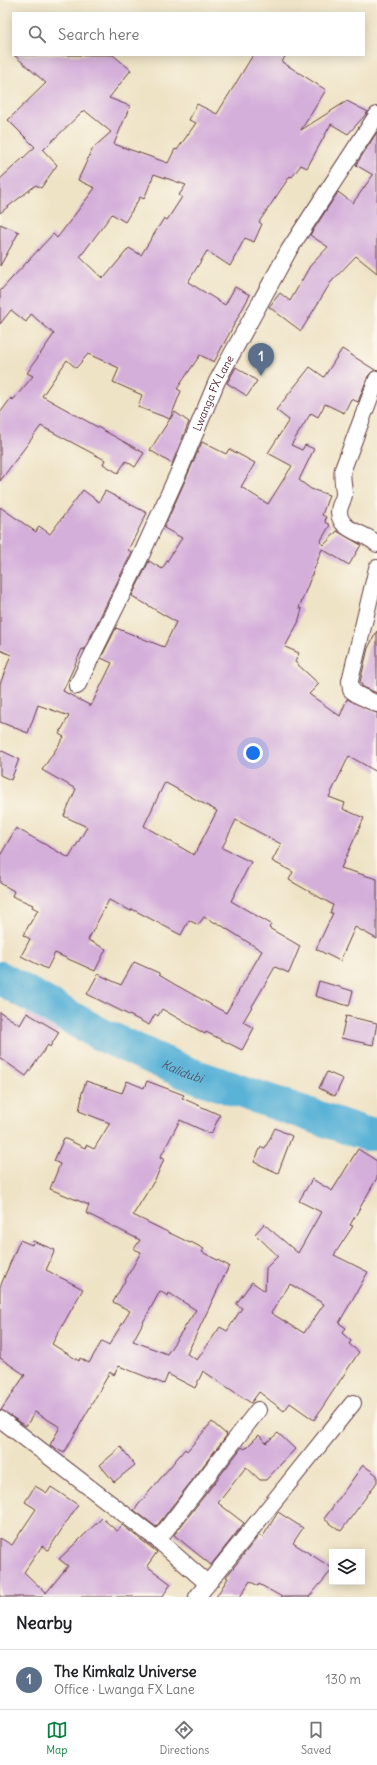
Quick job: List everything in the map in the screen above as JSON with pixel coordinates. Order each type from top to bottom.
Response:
[{"type":"street","name":"Lwanga FX Lane","points":[[77,686],[181,467],[217,381],[289,250],[377,115]]},
{"type":"street","points":[[377,379],[343,469],[342,477],[344,495],[339,509],[340,520],[345,526],[373,540],[377,544]]},
{"type":"street","points":[[377,568],[350,681],[351,690],[377,704]]},
{"type":"street","points":[[197,1597],[353,1403]]},
{"type":"street","points":[[158,1540],[258,1410]]},
{"type":"street","points":[[0,1419],[158,1540],[207,1583]]},
{"type":"building","points":[[15,56],[114,56],[131,70],[109,98],[130,106],[114,144],[168,163],[175,149],[177,150],[196,123],[189,120],[197,104],[217,114],[252,56],[285,56],[282,62],[326,90],[301,130],[347,101],[368,112],[348,134],[331,124],[307,168],[301,165],[292,177],[290,176],[259,222],[262,224],[254,242],[245,238],[230,266],[207,251],[188,282],[225,305],[235,287],[250,295],[214,362],[200,355],[177,389],[181,391],[170,419],[138,407],[142,395],[113,382],[119,368],[88,354],[76,368],[67,360],[42,396],[144,453],[135,467],[126,461],[118,473],[103,464],[105,460],[41,426],[0,481],[0,413],[11,398],[13,400],[33,376],[27,373],[54,334],[31,314],[26,322],[11,310],[0,324],[0,291],[53,234],[57,238],[95,188],[78,180],[93,148],[111,132],[84,110],[43,150],[57,165],[41,188],[36,185],[0,213],[0,179],[35,147],[8,120],[46,83]],"holes":[[[154,174],[186,185],[179,195],[182,197],[167,220],[164,218],[141,255],[129,248],[105,277],[103,276],[102,278],[80,257],[112,214],[125,222],[140,197],[144,199]]]},
{"type":"building","points":[[377,132],[377,273],[356,256],[331,282],[301,331],[269,307],[280,293],[290,301],[310,266],[328,247],[310,235],[338,192],[353,203],[373,175],[356,165]]},
{"type":"building","points":[[0,224],[19,232],[0,266]]},
{"type":"building","points":[[342,349],[375,370],[368,376],[358,402],[351,399],[344,413],[325,404],[318,417],[311,413],[291,445],[302,450],[305,445],[314,449],[299,480],[311,489],[329,495],[322,515],[326,517],[325,522],[330,525],[320,542],[324,545],[337,531],[361,545],[349,565],[322,549],[299,608],[302,609],[298,623],[285,647],[299,653],[295,662],[319,684],[309,694],[340,716],[347,699],[377,713],[377,772],[349,756],[329,797],[345,803],[343,809],[364,818],[341,868],[377,879],[377,939],[355,927],[340,961],[316,949],[333,913],[330,913],[333,905],[289,880],[293,872],[272,861],[281,844],[236,820],[222,848],[251,862],[231,901],[271,924],[269,928],[300,946],[289,973],[275,967],[243,1022],[254,1028],[242,1050],[206,1032],[205,1034],[162,1009],[158,1016],[155,1014],[149,1025],[87,994],[98,974],[121,985],[134,962],[159,973],[159,975],[174,984],[226,1013],[262,951],[216,922],[204,917],[198,925],[189,920],[181,935],[132,909],[131,911],[109,900],[88,940],[106,949],[95,971],[55,953],[47,969],[21,956],[30,939],[23,935],[38,910],[32,907],[33,905],[12,896],[14,891],[0,883],[0,856],[16,828],[69,858],[87,827],[64,816],[76,789],[42,770],[64,737],[59,734],[69,716],[38,705],[28,733],[0,722],[0,684],[11,655],[0,650],[0,507],[36,532],[39,526],[50,534],[83,490],[99,502],[105,491],[147,513],[128,550],[132,552],[84,650],[82,649],[63,691],[91,706],[112,663],[101,658],[116,628],[164,647],[176,622],[132,596],[149,561],[162,569],[182,538],[164,528],[202,442],[226,454],[229,449],[255,463],[241,487],[268,504],[292,466],[268,453],[289,420],[276,410],[310,367],[324,377]],"holes":[[[166,783],[217,811],[194,855],[144,826],[164,784]]]},
{"type":"building","points":[[236,367],[257,381],[247,396],[227,383]]},
{"type":"building","points":[[175,412],[189,422],[172,464],[150,450]]},
{"type":"building","points":[[377,631],[377,693],[363,687],[360,682],[368,648]]},
{"type":"building","points":[[0,750],[19,759],[11,780],[0,775]]},
{"type":"building","points":[[319,981],[353,991],[349,1006],[315,996]]},
{"type":"building","points":[[0,1012],[20,1025],[27,1013],[59,1032],[50,1047],[48,1045],[26,1076],[0,1058]]},
{"type":"building","points":[[346,1016],[377,1023],[373,1045],[341,1038]]},
{"type":"building","points":[[327,1072],[343,1079],[335,1096],[319,1088]]},
{"type":"building","points":[[86,1081],[122,1093],[127,1081],[144,1088],[147,1081],[184,1095],[182,1098],[220,1115],[211,1134],[180,1120],[160,1158],[164,1159],[156,1178],[133,1215],[190,1243],[191,1242],[204,1249],[202,1252],[229,1266],[187,1354],[197,1360],[220,1327],[227,1331],[242,1308],[236,1304],[252,1282],[265,1291],[266,1268],[278,1256],[255,1234],[264,1224],[298,1253],[321,1212],[299,1201],[312,1179],[332,1191],[358,1149],[377,1161],[377,1178],[350,1225],[353,1226],[334,1255],[368,1272],[339,1323],[346,1328],[342,1333],[351,1341],[349,1344],[359,1352],[314,1420],[290,1403],[284,1411],[259,1392],[251,1403],[203,1371],[195,1388],[168,1374],[164,1384],[119,1366],[114,1375],[110,1372],[64,1453],[50,1445],[60,1427],[35,1412],[26,1426],[1,1410],[25,1375],[0,1358],[0,1287],[20,1240],[32,1245],[33,1241],[55,1250],[46,1270],[83,1289],[52,1344],[79,1361],[80,1358],[89,1363],[102,1341],[109,1345],[130,1311],[113,1302],[141,1252],[134,1249],[140,1240],[86,1213],[89,1205],[50,1189],[60,1164],[54,1161],[64,1138],[85,1148],[86,1145],[94,1149],[110,1123],[79,1111],[81,1096]],"holes":[[[290,1284],[324,1304],[304,1333],[271,1313]],[[160,1291],[168,1296],[169,1293],[196,1310],[167,1354],[133,1341]]]},
{"type":"building","points":[[275,1128],[292,1136],[278,1173],[254,1162],[261,1147],[265,1148]]},
{"type":"building","points":[[212,1422],[227,1435],[156,1527],[134,1510],[185,1449],[187,1451]]},
{"type":"building","points":[[278,1433],[295,1449],[266,1480],[260,1480],[246,1467],[218,1503],[244,1523],[211,1565],[174,1535],[242,1447],[245,1449],[259,1435],[266,1443]]},
{"type":"building","points":[[121,1447],[135,1465],[114,1482],[100,1465]]},
{"type":"building","points":[[363,1465],[377,1475],[377,1482],[341,1531],[324,1519]]},
{"type":"building","points":[[35,1486],[47,1493],[51,1487],[78,1505],[48,1550],[42,1546],[24,1572],[46,1593],[68,1566],[59,1559],[102,1518],[117,1531],[122,1525],[157,1552],[147,1566],[171,1584],[162,1597],[0,1597],[0,1538],[12,1545],[36,1509],[25,1502]]},
{"type":"building","points":[[278,1512],[303,1528],[293,1543],[329,1566],[329,1574],[309,1597],[282,1597],[259,1584],[258,1586],[250,1581],[240,1597],[216,1597],[228,1578],[226,1577],[259,1535],[262,1538]]},
{"type":"waterway","name":"Kalidubi","points":[[0,978],[100,1034],[184,1072],[366,1134],[377,1134]]},
{"type":"place","name":"The Kimkalz Universe","points":[[261,376]]}]
